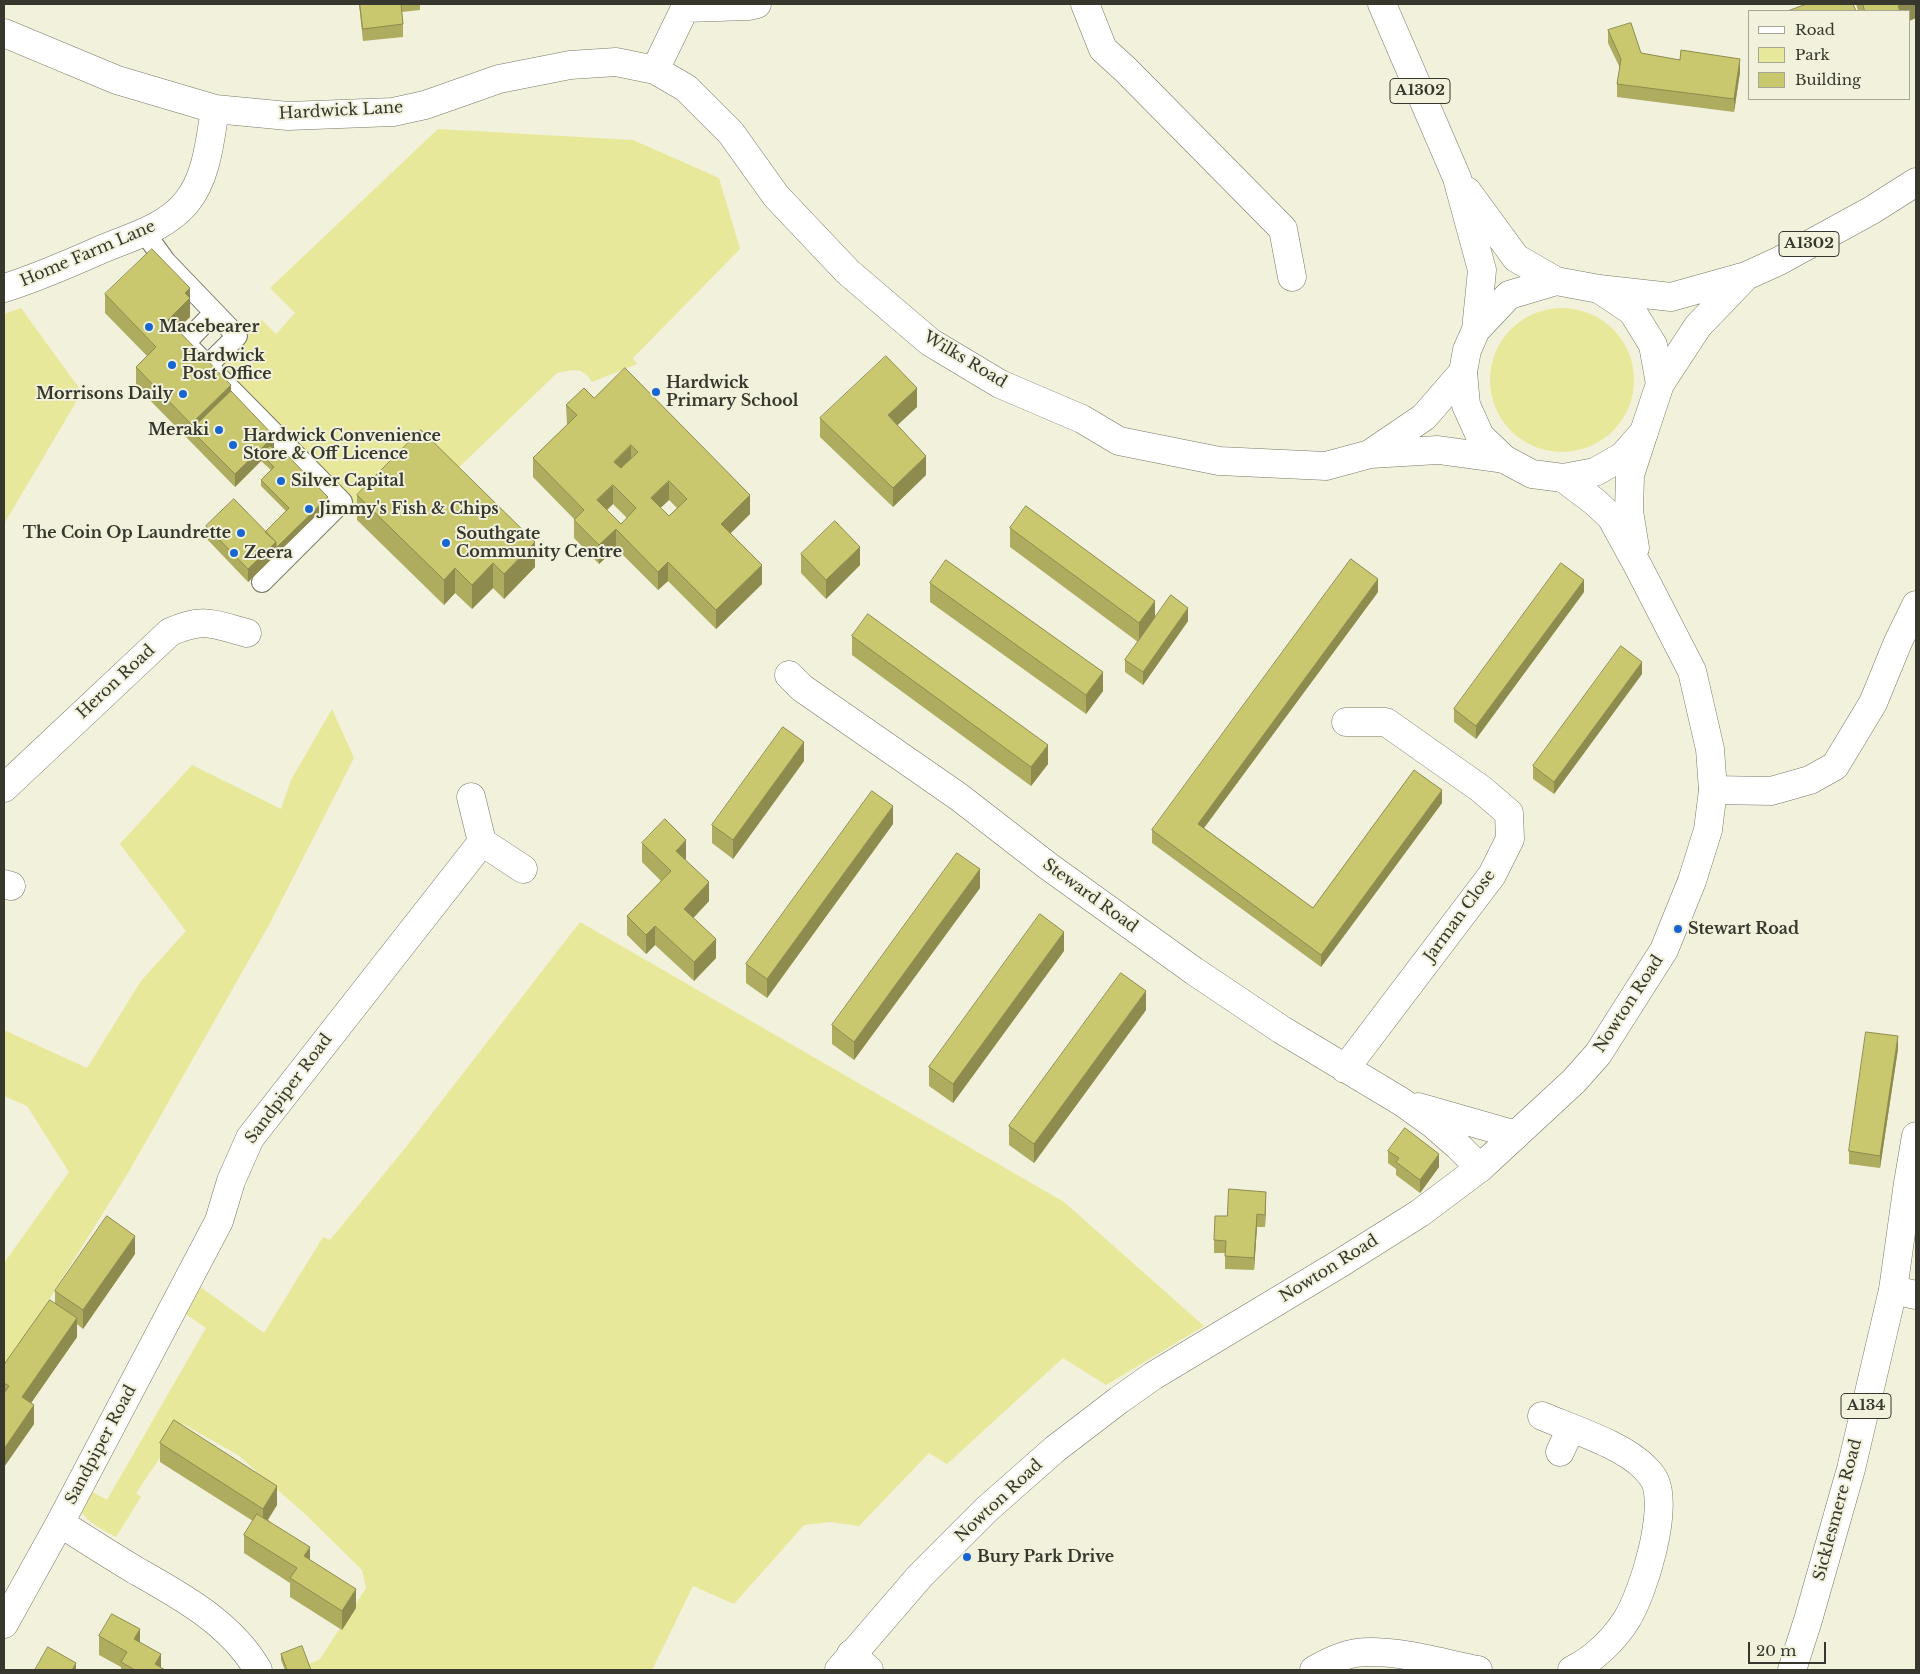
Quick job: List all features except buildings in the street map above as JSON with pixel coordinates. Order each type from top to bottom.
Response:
[{"type":"main road","points":[[655,70],[686,6],[748,6],[757,4]]},
{"type":"main road","points":[[1085,4],[1103,49],[1284,229],[1292,277]]},
{"type":"main road","name":"A1302","points":[[1382,4],[1457,178],[1482,270],[1476,330]]},
{"type":"main road","name":"Hardwick Lane","points":[[4,33],[118,80],[215,109],[288,116],[393,112],[425,105],[499,79],[570,65],[616,62],[655,70]]},
{"type":"main road","name":"Wilks Road","points":[[655,70],[686,88],[731,133],[776,196],[848,272],[930,342],[1000,384],[1082,419],[1119,441],[1219,461],[1326,466],[1370,454],[1438,450],[1504,459]]},
{"type":"main road","name":"Home Farm Lane","points":[[4,288],[33,279],[102,249],[145,233],[168,219],[186,203],[199,182],[209,146],[215,109]]},
{"type":"main road","name":"A1302","points":[[1457,178],[1516,258],[1556,281]]},
{"type":"main road","name":"A1302","points":[[1599,289],[1671,296],[1746,276],[1778,261],[1872,210],[1900,190],[1916,182]]},
{"type":"main road","name":"A1302","points":[[1872,210],[1897,210],[1916,204]]},
{"type":"main road","name":"A1302","points":[[1660,384],[1698,326],[1746,276]]},
{"type":"main road","points":[[1644,432],[1623,456],[1595,472],[1563,478],[1532,474],[1504,459],[1480,436],[1466,405],[1463,372],[1467,350],[1476,330],[1509,296],[1556,281],[1599,289],[1632,311],[1653,345],[1660,384]]},
{"type":"main road","name":"Wilks Road","points":[[1370,454],[1424,417],[1463,372]]},
{"type":"main road","name":"Nowton Road","points":[[1639,568],[1630,511],[1630,475],[1660,384]]},
{"type":"main road","name":"Nowton Road","points":[[853,1665],[920,1576],[988,1510],[1055,1450],[1153,1376],[1420,1213],[1480,1168],[1574,1081],[1598,1054],[1664,950],[1692,881],[1708,830],[1713,790],[1710,749],[1692,671],[1639,568],[1611,518],[1595,502],[1563,478]]},
{"type":"main road","points":[[1713,790],[1771,791],[1810,780],[1835,766],[1873,702],[1916,605]]},
{"type":"main road","name":"Heron Road","points":[[4,788],[170,632],[198,622],[214,624],[247,634]]},
{"type":"main road","name":"Steward Road","points":[[789,675],[802,688],[959,797],[1048,866],[1194,971],[1282,1030],[1402,1102],[1434,1125],[1480,1168]]},
{"type":"main road","name":"Jarman Close","points":[[1345,1069],[1492,875],[1510,839],[1509,814],[1481,789],[1386,722],[1346,722]]},
{"type":"main road","points":[[472,797],[482,842],[523,869]]},
{"type":"main road","name":"Sandpiper Road","points":[[4,1624],[60,1524],[219,1220],[231,1180],[250,1138],[482,842]]},
{"type":"main road","name":"Steward Road","points":[[1402,1102],[1516,1135]]},
{"type":"main road","name":"Sicklesmere Road","points":[[1792,1670],[1905,1292],[1908,1183],[1916,1136]]},
{"type":"main road","points":[[1542,1416],[1566,1440],[1630,1454],[1646,1468],[1655,1480],[1658,1494],[1657,1531],[1646,1575],[1627,1619],[1602,1649],[1584,1664],[1572,1670]]},
{"type":"main road","name":"Sandpiper Road","points":[[60,1524],[169,1588],[217,1622],[244,1647],[258,1670]]},
{"type":"main road","points":[[1314,1670],[1355,1653],[1384,1652],[1478,1670]]},
{"type":"street","points":[[145,233],[165,261],[237,336],[208,366]]},
{"type":"street","points":[[214,313],[185,343],[342,502],[262,582]]},
{"type":"green space","points":[[438,129],[633,140],[719,178],[740,249],[633,358],[637,364],[592,382],[581,371],[572,370],[557,373],[452,474],[383,482],[355,508],[218,367],[262,320],[276,334],[295,313],[270,288]]},
{"type":"green space","points":[[21,308],[82,392],[4,524],[4,314]]},
{"type":"green space","points":[[1562,308],[1590,313],[1613,329],[1629,352],[1634,380],[1629,408],[1613,431],[1590,447],[1562,452],[1534,447],[1511,431],[1495,408],[1490,380],[1495,352],[1511,329],[1534,313]]},
{"type":"green space","points":[[332,709],[354,758],[270,923],[128,1173],[4,1372],[4,1263],[69,1172],[27,1106],[4,1096],[4,1030],[87,1068],[141,981],[186,931],[120,844],[192,765],[281,809],[291,780]]},
{"type":"green space","points":[[580,922],[1064,1202],[1204,1326],[1106,1385],[1063,1358],[947,1464],[929,1453],[859,1526],[830,1522],[804,1525],[734,1604],[693,1586],[652,1670],[309,1670],[307,1665],[320,1659],[366,1588],[362,1570],[305,1514],[238,1455],[183,1424],[136,1493],[141,1497],[116,1537],[89,1521],[82,1512],[82,1503],[89,1490],[107,1500],[206,1328],[184,1313],[199,1286],[264,1333],[323,1237],[330,1240],[406,1147]]},
{"type":"place","name":"Macebearer","points":[[149,327]]},
{"type":"place","name":"Hardwick Post Office","points":[[172,365]]},
{"type":"place","name":"Hardwick Primary School","points":[[656,392]]},
{"type":"place","name":"Morrisons Daily","points":[[183,394]]},
{"type":"place","name":"Meraki","points":[[219,430]]},
{"type":"place","name":"Hardwick Convenience Store & Off Licence","points":[[233,445]]},
{"type":"place","name":"Silver Capital","points":[[281,481]]},
{"type":"place","name":"Jimmy's Fish & Chips","points":[[309,509]]},
{"type":"place","name":"The Coin Op Laundrette","points":[[241,533]]},
{"type":"place","name":"Southgate Community Centre","points":[[446,543]]},
{"type":"place","name":"Zeera","points":[[234,553]]},
{"type":"place","name":"Stewart Road","points":[[1678,929]]},
{"type":"place","name":"Bury Park Drive","points":[[967,1557]]}]
